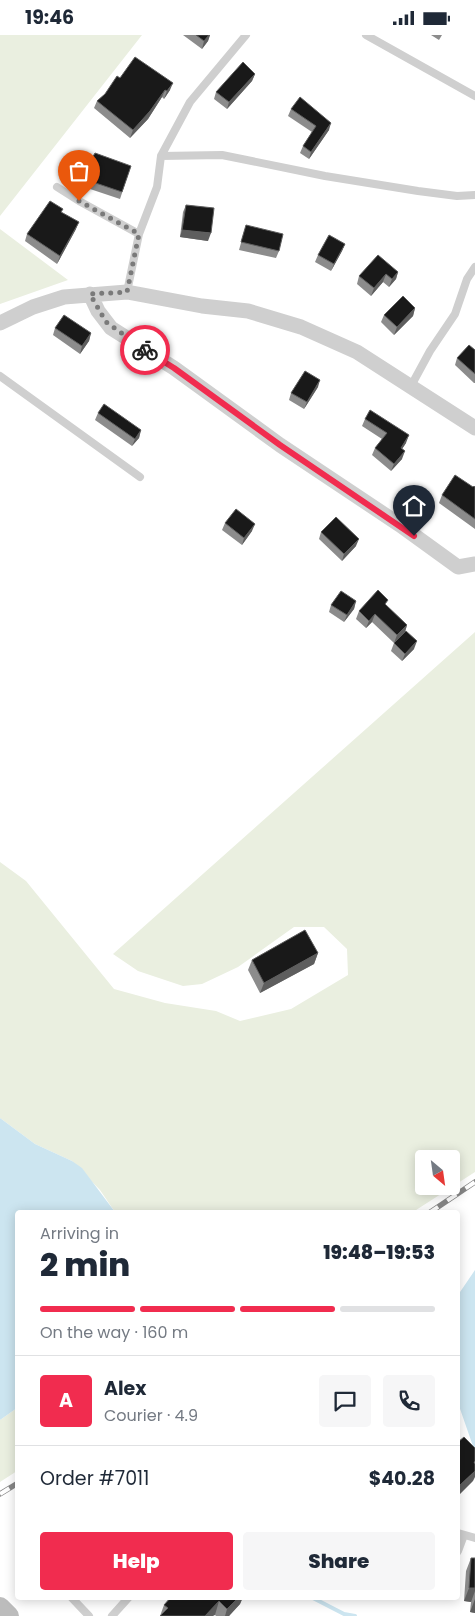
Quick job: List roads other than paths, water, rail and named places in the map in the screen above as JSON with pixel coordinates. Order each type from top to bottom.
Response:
[{"type":"street","points":[[0,323],[64,297],[127,292],[248,311],[279,319],[357,352],[475,428]]},
{"type":"street","points":[[90,294],[106,322],[129,340],[174,368],[280,445],[400,525],[458,567],[475,564]]},
{"type":"street","points":[[0,1607],[9,1616]]},
{"type":"lane","points":[[127,292],[139,234],[157,187],[161,155],[190,102],[246,35]]},
{"type":"lane","points":[[366,35],[475,96]]},
{"type":"lane","points":[[161,155],[222,155],[325,177],[457,196],[475,195]]},
{"type":"lane","points":[[58,187],[79,201],[139,234]]},
{"type":"lane","points":[[411,386],[430,351],[455,314],[467,279],[475,267]]},
{"type":"lane","points":[[0,376],[140,477]]},
{"type":"lane","points":[[461,1534],[475,1538]]},
{"type":"lane","points":[[73,1600],[89,1616]]},
{"type":"lane","points":[[112,1616],[127,1600]]},
{"type":"water","points":[[0,1118],[35,1144],[72,1161],[82,1168],[114,1210],[15,1210],[15,1409],[0,1420]]},
{"type":"water","points":[[475,1270],[475,1452],[460,1409],[460,1292]]},
{"type":"waterway","points":[[317,1600],[344,1614],[355,1616]]},
{"type":"railway","points":[[433,1210],[475,1182]]},
{"type":"railway","points":[[0,1494],[15,1485]]}]
